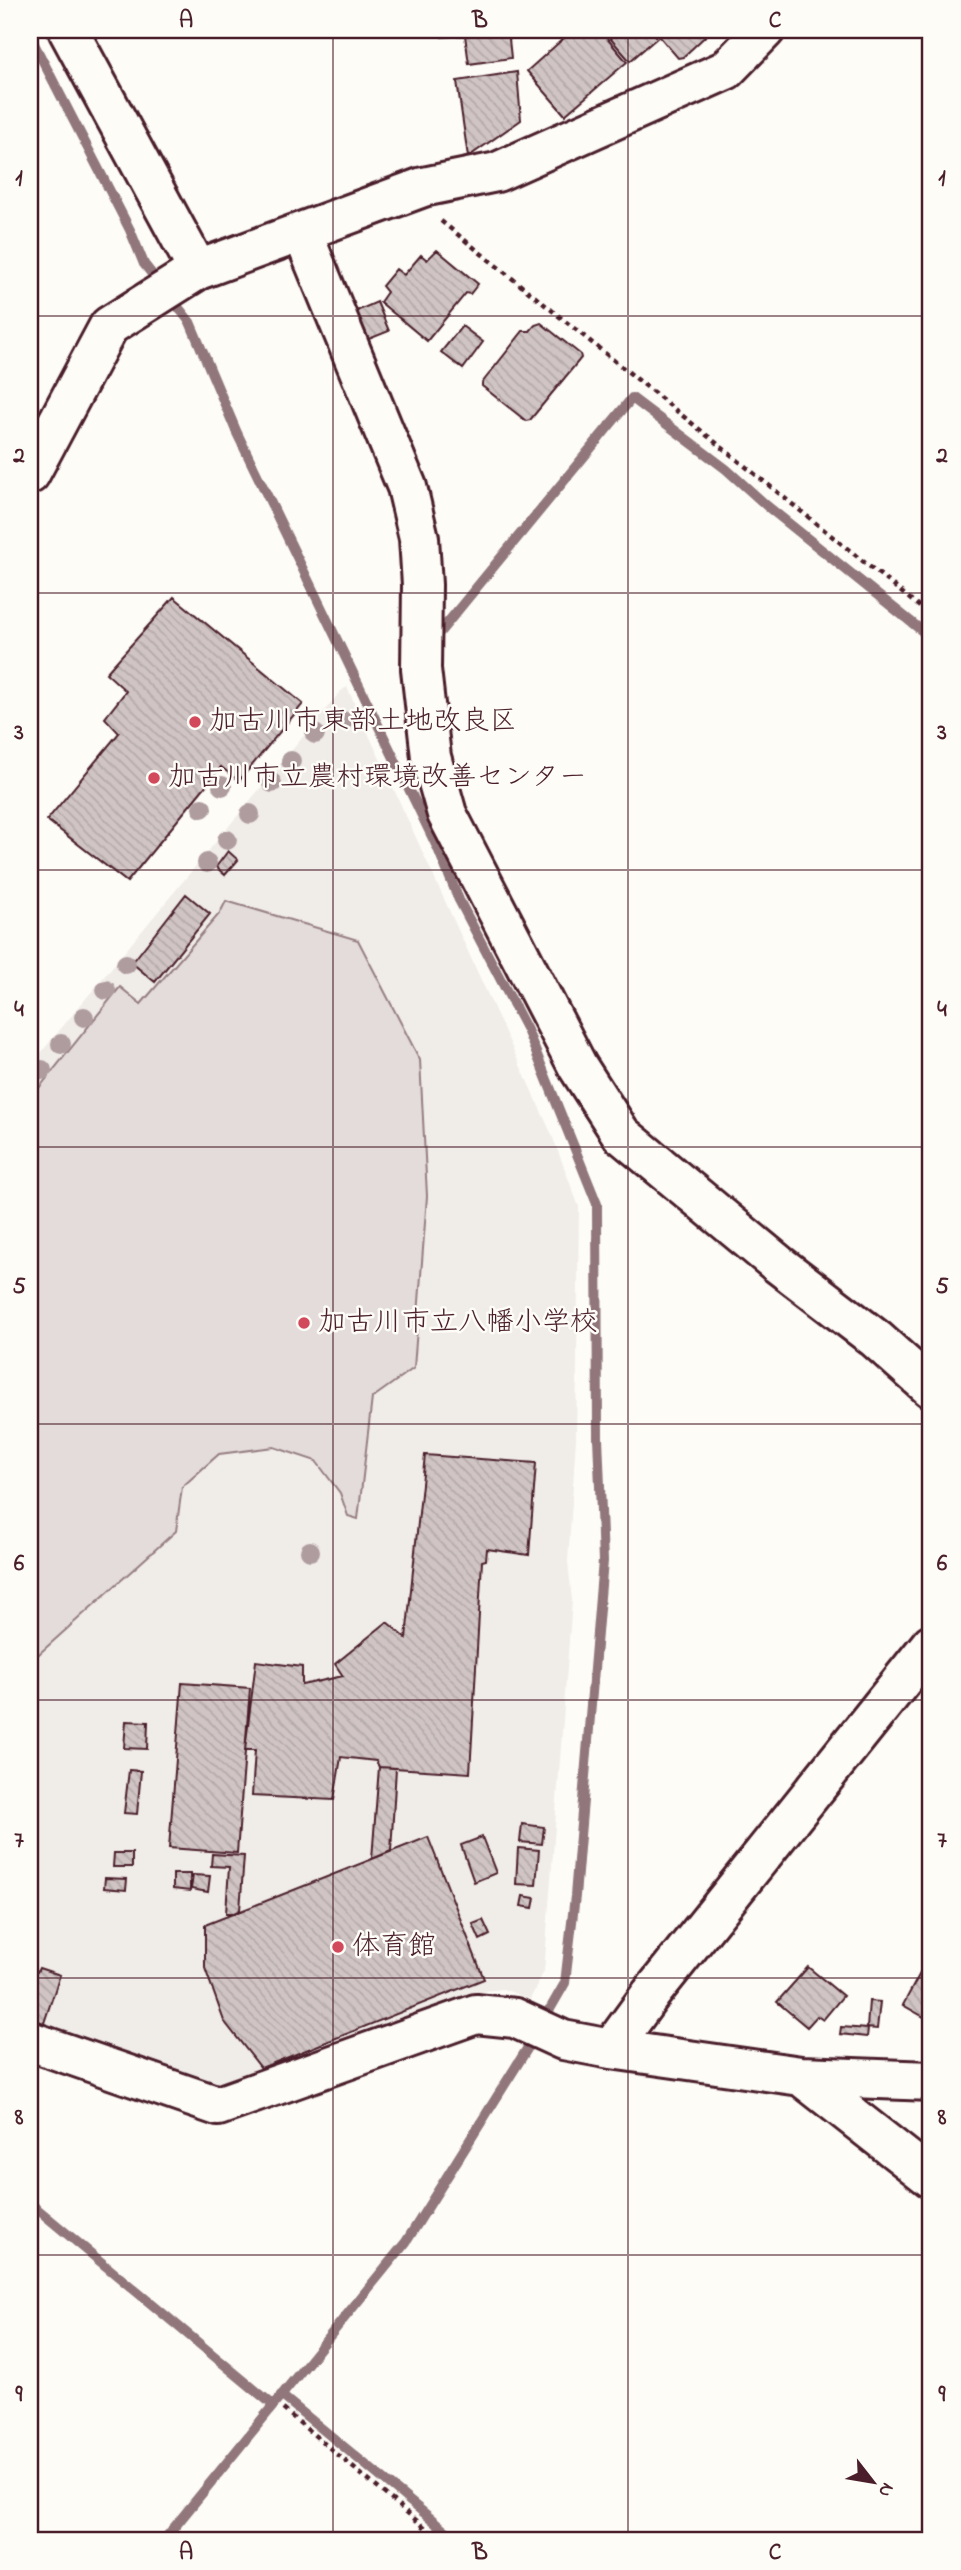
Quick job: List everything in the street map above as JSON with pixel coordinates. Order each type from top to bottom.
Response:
[{"type":"street","points":[[68,30],[198,270]]},
{"type":"street","points":[[30,474],[109,327],[198,270],[423,187],[497,172],[726,70],[765,30]]},
{"type":"street","points":[[302,232],[407,487],[419,538],[421,669],[431,757],[447,814],[578,1067],[621,1133],[778,1264],[876,1339],[931,1388]]},
{"type":"street","points":[[611,2049],[931,1644]]},
{"type":"street","points":[[30,2041],[218,2106],[476,2014],[515,2018],[564,2040],[611,2049],[801,2076],[931,2081]]},
{"type":"street","points":[[801,2076],[931,2178]]},
{"type":"path","points":[[423,187],[441,221],[931,616]]},
{"type":"path","points":[[283,2409],[440,2540]]},
{"type":"shaded area","name":"加古川市立八幡小学校","points":[[347,687],[551,1133],[579,1207],[576,1438],[568,1562],[572,1600],[544,1971],[530,1999],[503,1989],[483,1991],[267,2077],[224,2088],[30,2026],[30,1066]]},
{"type":"shaded area","points":[[226,901],[358,940],[420,1060],[427,1196],[414,1368],[372,1398],[358,1519],[348,1516],[340,1493],[316,1461],[274,1447],[219,1454],[182,1487],[176,1531],[30,1662],[30,1099],[120,987],[141,1004],[220,913]]},
{"type":"building","points":[[442,30],[508,30],[511,58],[469,64],[465,35],[442,37]]},
{"type":"building","points":[[573,30],[600,30],[627,62],[565,115],[527,71]]},
{"type":"building","points":[[603,30],[653,30],[657,38],[630,61]]},
{"type":"building","points":[[654,30],[712,30],[683,57],[678,58]]},
{"type":"building","points":[[517,72],[521,120],[468,157],[457,81]]},
{"type":"building","points":[[437,250],[478,284],[470,294],[466,293],[427,341],[380,302],[387,292],[382,286],[396,269],[404,275],[421,255],[427,260]]},
{"type":"building","points":[[377,302],[389,331],[364,341],[352,313]]},
{"type":"building","points":[[541,323],[580,354],[581,358],[530,420],[526,421],[482,386],[482,383],[523,331],[530,331]]},
{"type":"building","points":[[462,326],[483,342],[463,369],[441,352]]},
{"type":"building","name":"加古川市立農村環境改善センター","points":[[174,597],[303,704],[239,781],[221,767],[127,882],[47,820],[119,733],[105,718],[126,691],[106,673]]},
{"type":"building","points":[[228,851],[238,860],[225,875],[216,867]]},
{"type":"building","points":[[186,894],[210,914],[155,982],[132,963]]},
{"type":"building","points":[[425,1455],[536,1463],[529,1555],[487,1549],[486,1560],[482,1561],[470,1773],[379,1767],[376,1761],[341,1757],[334,1800],[252,1796],[255,1750],[245,1750],[256,1661],[302,1667],[302,1685],[343,1676],[335,1664],[387,1622],[406,1638]]},
{"type":"building","points":[[182,1683],[250,1688],[237,1853],[169,1848]]},
{"type":"building","points":[[126,1721],[148,1722],[147,1749],[124,1748]]},
{"type":"building","points":[[379,1767],[396,1768],[391,1851],[372,1859]]},
{"type":"building","points":[[129,1770],[141,1771],[137,1814],[124,1813]]},
{"type":"building","points":[[522,1824],[544,1827],[542,1844],[520,1842]]},
{"type":"building","name":"体育館","points":[[428,1837],[484,1979],[261,2068],[224,2021],[205,1968],[205,1925]]},
{"type":"building","points":[[482,1837],[496,1873],[474,1882],[461,1845]]},
{"type":"building","points":[[518,1848],[539,1850],[536,1885],[516,1884]]},
{"type":"building","points":[[114,1853],[132,1853],[132,1867],[113,1867]]},
{"type":"building","points":[[212,1854],[244,1856],[240,1910],[234,1913],[226,1913],[229,1867],[211,1866]]},
{"type":"building","points":[[173,1874],[190,1874],[190,1891],[173,1889]]},
{"type":"building","points":[[193,1875],[210,1876],[208,1892],[191,1889]]},
{"type":"building","points":[[105,1878],[127,1879],[126,1890],[104,1888]]},
{"type":"building","points":[[523,1896],[535,1898],[533,1908],[521,1906]]},
{"type":"building","points":[[483,1920],[490,1935],[480,1940],[473,1924]]},
{"type":"building","points":[[925,1964],[931,1968],[931,2021],[903,2005]]},
{"type":"building","points":[[808,1967],[843,1996],[823,2020],[817,2016],[807,2027],[777,2002]]},
{"type":"building","points":[[39,1968],[60,1975],[44,2023],[30,2018],[30,1970],[37,1972]]},
{"type":"building","points":[[869,2001],[880,2002],[877,2029],[867,2028]]},
{"type":"building","points":[[841,2027],[868,2029],[867,2037],[840,2034]]},
{"type":"waterway","points":[[30,36],[130,230],[144,264],[190,322],[237,433],[439,851],[459,900],[527,1030],[597,1204],[598,1437],[603,1561],[575,1896],[565,1983],[527,2049],[406,2242],[164,2540]]},
{"type":"waterway","points":[[440,632],[632,398],[726,469],[767,506],[931,638]]},
{"type":"waterway","points":[[30,2203],[273,2405]]},
{"type":"waterway","points":[[281,2395],[457,2540]]},
{"type":"place","name":"加古川市東部土地改良区","points":[[195,722]]},
{"type":"place","name":"加古川市立農村環境改善センター","points":[[154,778]]},
{"type":"place","name":"加古川市立八幡小学校","points":[[304,1323]]},
{"type":"place","name":"体育館","points":[[338,1947]]}]
